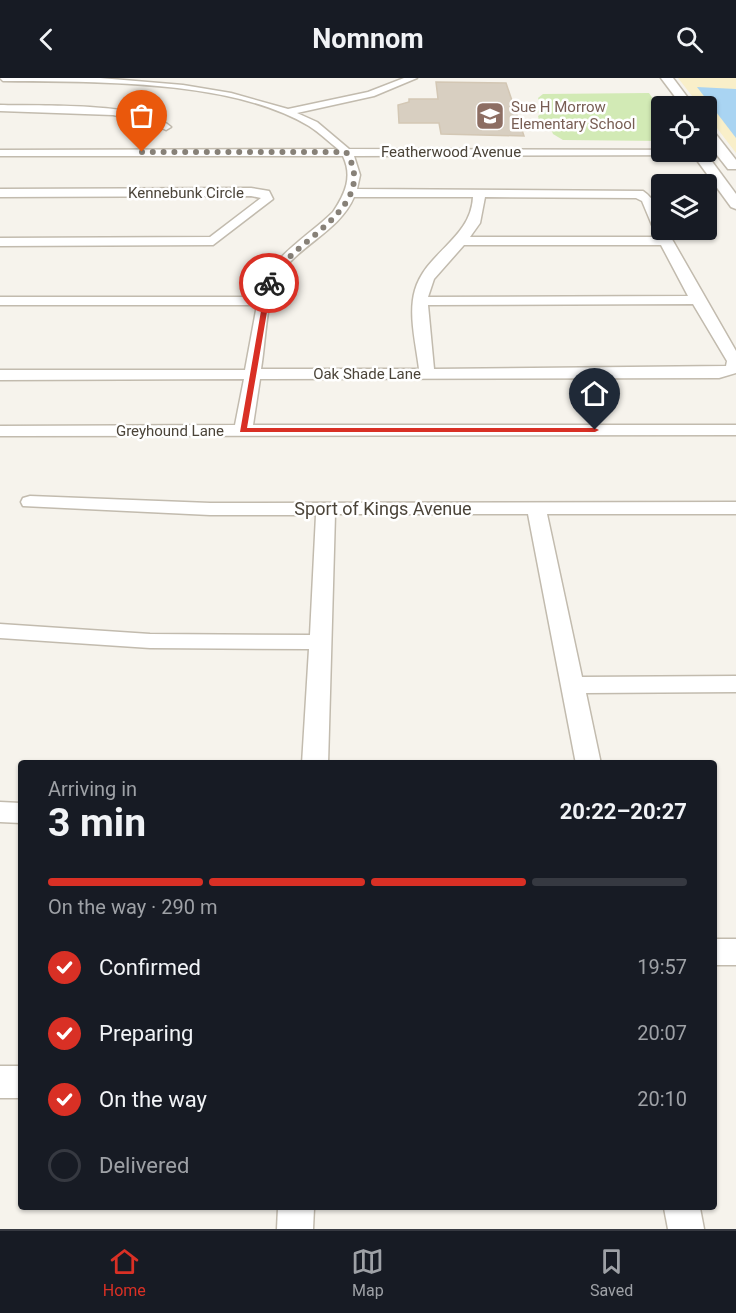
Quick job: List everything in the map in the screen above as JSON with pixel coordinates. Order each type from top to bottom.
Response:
[{"type":"street","points":[[3,78],[181,87],[235,96],[289,112],[325,130],[346,152],[354,174],[350,193],[329,223],[272,276],[264,301],[243,430]]},
{"type":"street","points":[[0,121],[5,108],[23,94],[36,78]]},
{"type":"street","points":[[289,112],[371,94],[412,78]]},
{"type":"street","points":[[667,78],[680,96]]},
{"type":"street","points":[[5,108],[116,113],[161,121],[166,127]]},
{"type":"street","points":[[717,145],[736,170]]},
{"type":"street","name":"Featherwood Avenue","points":[[0,153],[651,152]]},
{"type":"street","name":"Featherwood Avenue","points":[[717,152],[722,152]]},
{"type":"street","points":[[705,162],[736,204]]},
{"type":"street","name":"Kennebunk Circle","points":[[0,194],[251,192],[265,194],[267,198],[213,241],[0,242]]},
{"type":"street","points":[[350,193],[639,194],[646,199],[699,300],[421,301]]},
{"type":"street","points":[[428,374],[421,301],[424,283],[470,229],[478,211],[479,193]]},
{"type":"street","points":[[460,241],[667,242]]},
{"type":"street","name":"Oak Shade Lane","points":[[0,375],[719,373],[734,369],[735,361],[727,352],[699,300]]},
{"type":"street","points":[[0,301],[264,301]]},
{"type":"street","name":"Greyhound Lane","points":[[0,431],[736,430]]},
{"type":"street","name":"Sport of Kings Avenue","points":[[30,502],[210,509],[736,508]]},
{"type":"street","points":[[315,760],[326,508]]},
{"type":"street","points":[[536,508],[588,760]]},
{"type":"street","points":[[0,631],[150,641],[321,642]]},
{"type":"street","points":[[573,685],[736,684]]},
{"type":"street","points":[[0,812],[18,813]]},
{"type":"street","points":[[717,952],[736,952]]},
{"type":"street","points":[[0,1082],[18,1082]]},
{"type":"street","points":[[295,1229],[296,1210]]},
{"type":"street","points":[[681,1210],[686,1229]]},
{"type":"green space","points":[[649,93],[651,96],[651,141],[563,140],[553,134],[548,122],[539,120],[538,116],[541,114],[535,111],[543,110],[538,98],[543,94]]},
{"type":"sand","points":[[678,78],[736,78],[736,153],[717,128],[717,96],[692,96]]},
{"type":"water","points":[[697,87],[736,89],[736,138],[717,113],[717,96],[704,96]]},
{"type":"building","name":"Sue H Morrow Elementary School","points":[[436,82],[506,83],[524,136],[441,134],[439,123],[399,123],[398,105],[409,102],[409,99],[438,99]]},
{"type":"way so far","points":[[142,152],[346,152],[354,167],[354,182],[347,201],[329,223],[279,267],[269,283]]},
{"type":"place","name":"Sue H Morrow Elementary School","points":[[490,116]]},
{"type":"route","points":[[269,283],[243,430],[595,430]]}]
